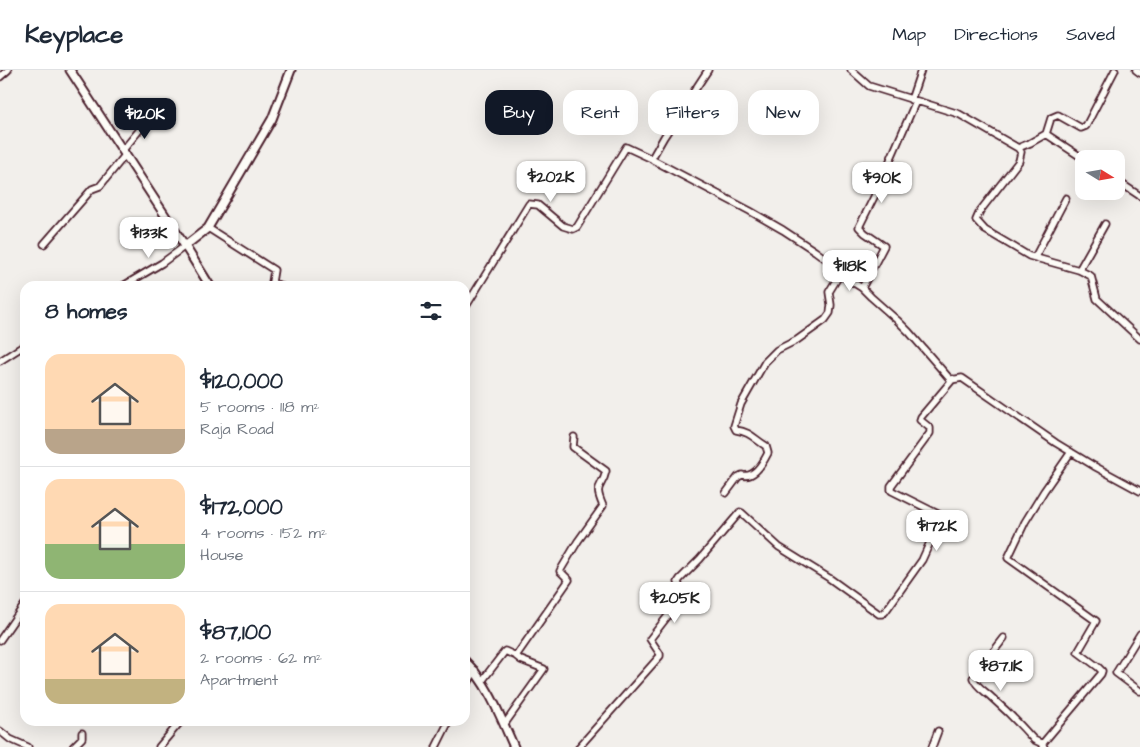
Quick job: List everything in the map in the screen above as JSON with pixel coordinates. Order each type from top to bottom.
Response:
[{"type":"street","points":[[0,77],[8,70]]},
{"type":"street","points":[[70,70],[207,281]]},
{"type":"street","points":[[131,281],[162,263],[208,228],[272,119],[290,70]]},
{"type":"street","points":[[652,160],[664,137],[708,70]]},
{"type":"street","points":[[851,70],[869,86],[958,114],[1018,148],[1020,152],[1019,161],[980,211],[976,220],[985,230],[1028,256],[1079,270],[1091,276],[1097,299],[1140,339]]},
{"type":"street","points":[[862,288],[884,246],[859,227],[894,151],[922,70]]},
{"type":"street","points":[[1018,148],[1046,134],[1051,118],[1058,115],[1081,128],[1086,126],[1115,70]]},
{"type":"street","points":[[1136,70],[1140,73]]},
{"type":"street","points":[[44,244],[92,189],[100,186],[151,116]]},
{"type":"street","points":[[1046,134],[1075,153]]},
{"type":"street","points":[[470,300],[529,204],[538,205],[563,226],[573,229],[577,227],[626,147],[750,211],[815,251],[834,265],[840,274],[862,288],[897,320],[949,378],[962,378],[1056,444],[1140,491]]},
{"type":"street","points":[[1125,186],[1140,196]]},
{"type":"street","points":[[1035,258],[1066,198]]},
{"type":"street","points":[[1079,270],[1105,224]]},
{"type":"street","points":[[208,228],[274,270],[272,281]]},
{"type":"street","points":[[726,493],[738,477],[742,474],[745,476],[750,475],[756,470],[768,454],[766,446],[747,432],[736,430],[734,426],[741,404],[765,362],[777,350],[797,340],[825,320],[830,313],[829,292],[840,274]]},
{"type":"street","points":[[0,361],[20,348]]},
{"type":"street","points":[[579,747],[660,656],[650,639],[684,598],[684,593],[678,586],[678,582],[740,512],[779,547],[829,578],[879,614],[885,612],[922,560],[941,518],[938,514],[892,491],[891,486],[930,433],[930,428],[920,420],[921,417],[953,379]]},
{"type":"street","points":[[516,656],[569,580],[560,571],[603,506],[598,488],[606,471],[572,447],[574,437]]},
{"type":"street","points":[[1004,638],[973,678],[974,681],[1034,740],[1043,745],[1101,674],[1102,671],[1098,667],[1078,652],[1096,621],[1008,558],[1025,522],[1071,452]]},
{"type":"street","points":[[0,640],[20,612]]},
{"type":"street","points":[[1140,634],[1116,673],[1140,691]]},
{"type":"street","points":[[482,681],[505,651],[544,669],[504,725]]},
{"type":"street","points":[[470,666],[482,681],[514,747]]},
{"type":"street","points":[[470,678],[474,670]]},
{"type":"street","points":[[160,747],[177,726]]},
{"type":"street","points":[[436,747],[446,726]]},
{"type":"street","points":[[0,731],[10,739],[28,747]]},
{"type":"street","points":[[932,747],[938,731]]},
{"type":"street","points":[[73,747],[82,738],[82,732]]}]
